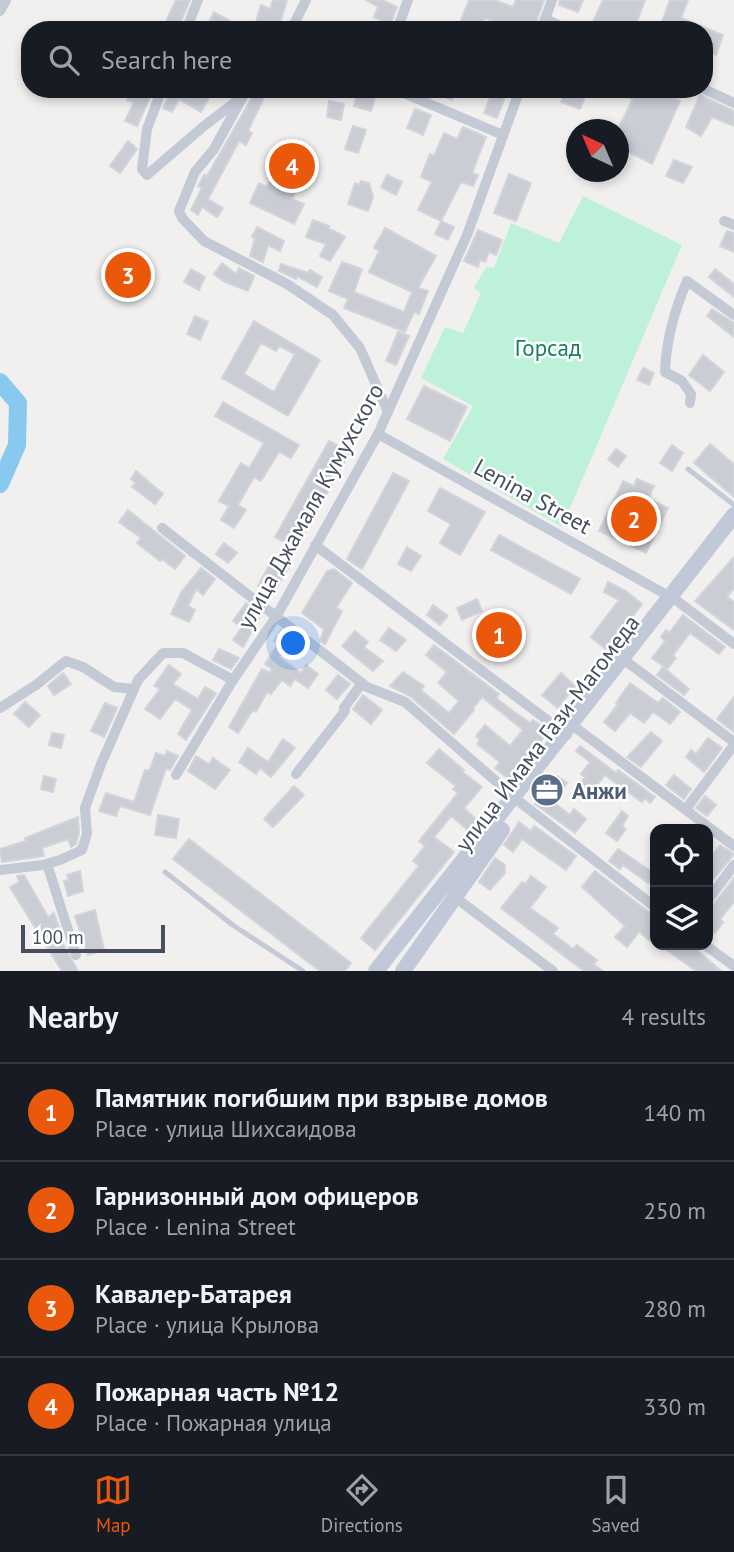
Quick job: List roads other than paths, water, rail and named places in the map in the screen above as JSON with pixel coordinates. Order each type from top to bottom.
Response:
[{"type":"main road","points":[[570,732],[734,515]]},
{"type":"main road","name":"улица Имама Гази-Магомеда","points":[[403,971],[449,892],[570,732],[627,663],[673,599],[734,527]]},
{"type":"main road","points":[[376,971],[449,892]]},
{"type":"street","points":[[0,11],[6,0]]},
{"type":"street","points":[[190,21],[198,0]]},
{"type":"street","points":[[296,21],[306,0]]},
{"type":"street","points":[[400,21],[408,0]]},
{"type":"street","points":[[544,21],[552,0]]},
{"type":"street","points":[[713,93],[734,103]]},
{"type":"street","points":[[159,98],[147,129],[142,169],[147,175],[239,98]]},
{"type":"street","points":[[243,98],[214,149],[195,172],[179,211],[182,218],[204,241],[287,284],[333,315],[360,348],[388,412]]},
{"type":"street","points":[[415,98],[503,135]]},
{"type":"street","name":"улица Джамаля Кумухского","points":[[176,775],[233,680],[276,617],[379,434],[467,235],[517,98]]},
{"type":"street","points":[[690,403],[691,394],[687,388],[681,381],[665,372],[672,327],[687,281],[734,315]]},
{"type":"street","name":"Lenina Street","points":[[379,434],[673,599],[734,644]]},
{"type":"street","points":[[162,528],[362,683],[405,702],[518,800],[650,903]]},
{"type":"street","points":[[315,545],[570,732],[685,809],[734,846]]},
{"type":"street","points":[[0,870],[47,864],[82,850],[87,834],[85,808],[101,764],[138,680],[163,653],[183,653],[233,680]]},
{"type":"street","points":[[0,708],[66,662],[83,667],[114,687],[134,689]]},
{"type":"street","points":[[627,663],[734,744],[685,809]]},
{"type":"street","points":[[296,774],[345,711],[344,708],[362,683]]},
{"type":"street","points":[[47,864],[76,955]]},
{"type":"street","points":[[713,893],[734,865]]},
{"type":"street","points":[[449,892],[553,971]]},
{"type":"street","points":[[712,950],[734,966]]},
{"type":"lane","points":[[688,469],[734,505]]},
{"type":"lane","points":[[165,872],[234,926],[303,971]]},
{"type":"waterway","points":[[0,382],[18,403],[17,445],[0,484]]},
{"type":"place","name":"Пожарная часть №12","points":[[292,166]]},
{"type":"place","name":"Кавалер-Батарея","points":[[128,275]]},
{"type":"place","name":"Гарнизонный дом офицеров","points":[[634,519]]},
{"type":"place","name":"Памятник погибшим при взрыве домов","points":[[499,635]]},
{"type":"place","name":"Анжи","points":[[547,790]]},
{"type":"park label","name":"Горсад","points":[[548,347]]}]
